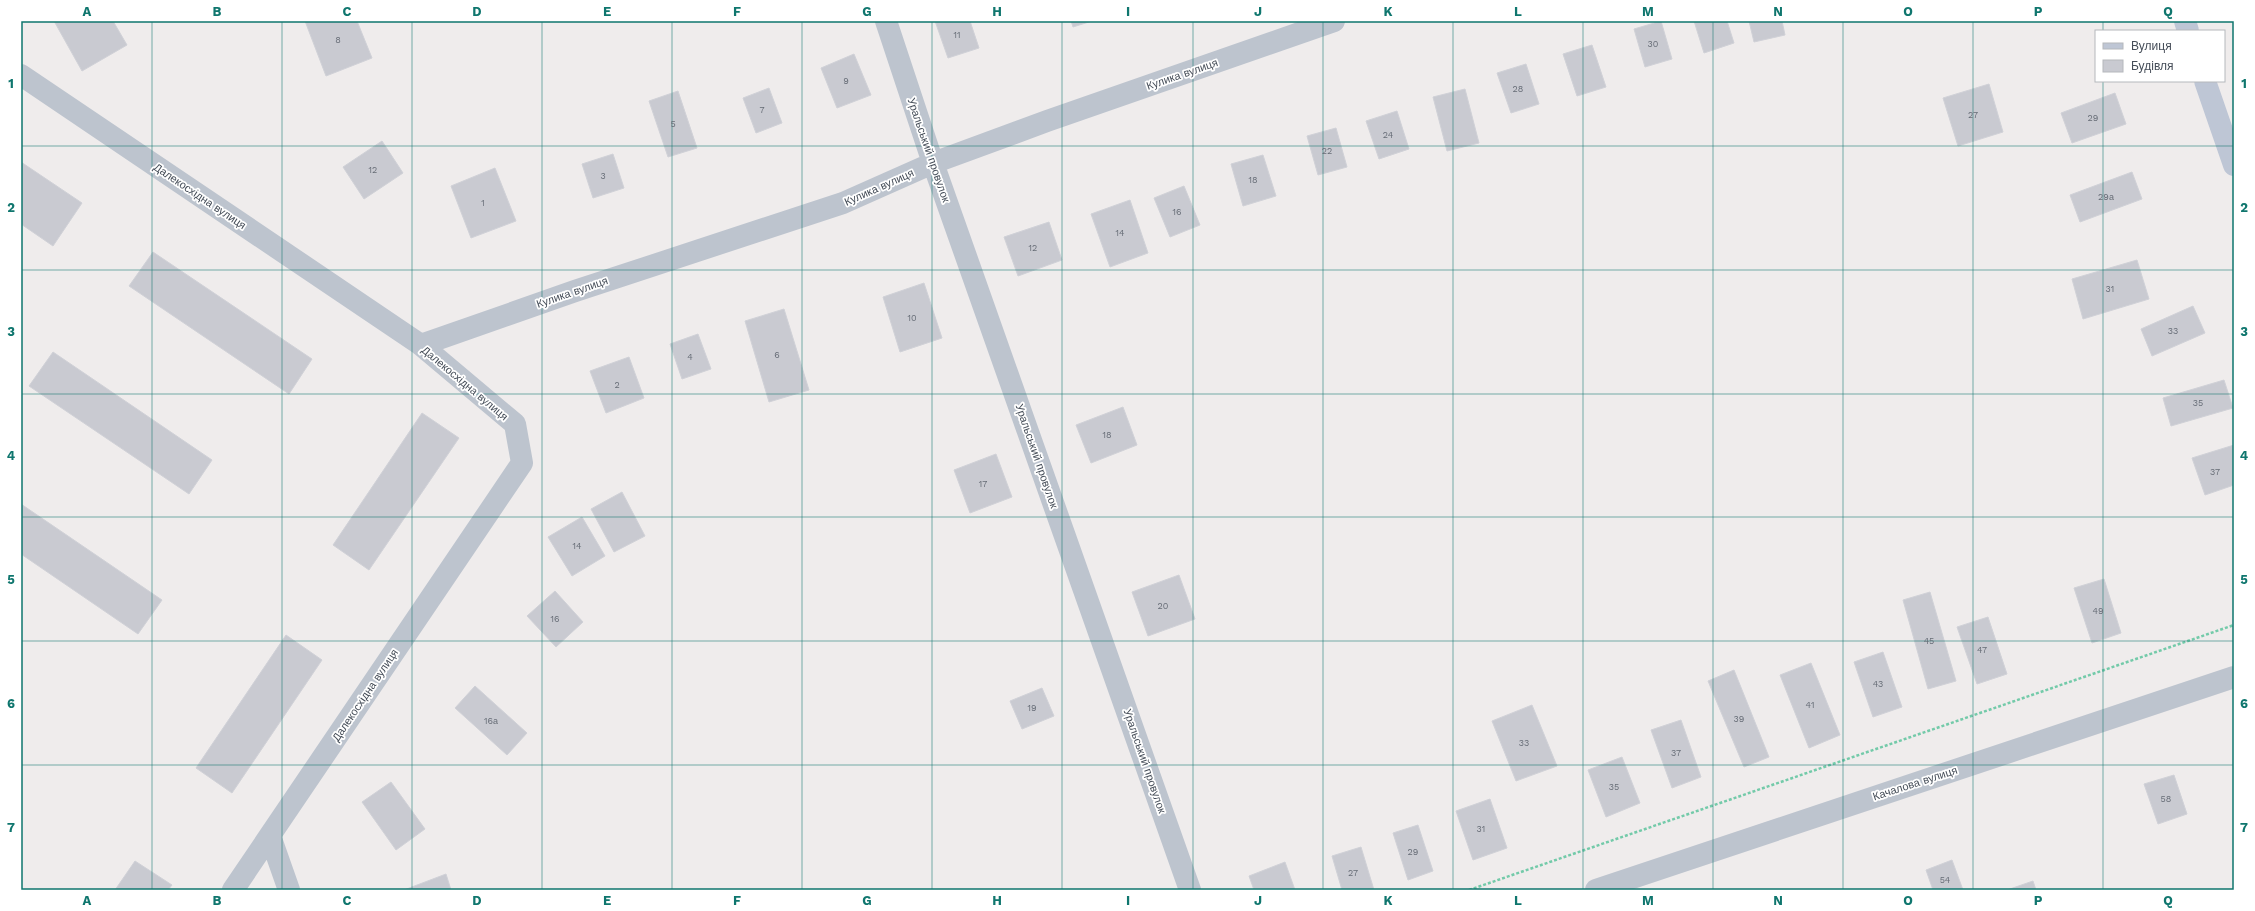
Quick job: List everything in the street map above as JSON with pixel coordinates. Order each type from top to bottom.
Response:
[{"type":"street","name":"Уральський провулок","points":[[886,21],[933,163],[1190,890]]},
{"type":"street","name":"Кулика вулиця","points":[[420,345],[575,291],[843,204],[933,163],[1047,121],[1334,21]]},
{"type":"street","name":"Далекосхідна вулиця","points":[[21,76],[420,345],[515,424],[522,463],[233,890]]},
{"type":"street","points":[[2205,82],[2234,165]]},
{"type":"street","name":"Качалова вулиця","points":[[1596,890],[2234,676]]},
{"type":"street","points":[[270,836],[289,890]]},
{"type":"path","points":[[1469,890],[2234,624]]},
{"type":"building","points":[[54,21],[113,21],[127,45],[82,71]]},
{"type":"building","points":[[305,21],[357,21],[372,58],[326,76]]},
{"type":"building","points":[[935,21],[970,21],[979,48],[948,58]]},
{"type":"building","points":[[1071,21],[1092,21],[1073,27]]},
{"type":"building","points":[[1661,21],[1672,59],[1645,67],[1634,29]]},
{"type":"building","points":[[1694,21],[1727,21],[1734,43],[1704,53]]},
{"type":"building","points":[[1749,21],[1782,21],[1785,35],[1754,42]]},
{"type":"building","points":[[1592,45],[1606,87],[1577,96],[1563,54]]},
{"type":"building","points":[[854,54],[871,95],[837,108],[821,68]]},
{"type":"building","points":[[1526,64],[1539,104],[1511,113],[1497,73]]},
{"type":"building","points":[[1989,84],[2003,132],[1958,146],[1943,98]]},
{"type":"building","points":[[769,88],[782,123],[756,133],[743,98]]},
{"type":"building","points":[[1465,89],[1479,143],[1447,151],[1433,97]]},
{"type":"building","points":[[678,91],[697,148],[668,157],[649,101]]},
{"type":"building","points":[[2115,93],[2126,124],[2072,143],[2061,113]]},
{"type":"building","points":[[1397,111],[1409,149],[1379,159],[1366,121]]},
{"type":"building","points":[[1336,128],[1347,167],[1318,175],[1307,136]]},
{"type":"building","points":[[382,141],[403,173],[364,199],[343,167]]},
{"type":"building","points":[[613,154],[624,188],[593,198],[582,164]]},
{"type":"building","points":[[1263,155],[1276,196],[1243,206],[1231,164]]},
{"type":"building","points":[[21,162],[82,203],[53,246],[21,224]]},
{"type":"building","points":[[495,168],[516,221],[471,238],[451,186]]},
{"type":"building","points":[[2132,172],[2142,199],[2080,222],[2070,195]]},
{"type":"building","points":[[1184,186],[1200,225],[1170,237],[1154,198]]},
{"type":"building","points":[[1130,200],[1148,253],[1110,267],[1091,214]]},
{"type":"building","points":[[1049,222],[1062,260],[1018,276],[1004,237]]},
{"type":"building","points":[[153,252],[312,359],[289,394],[129,286]]},
{"type":"building","points":[[2137,260],[2149,299],[2083,319],[2072,279]]},
{"type":"building","points":[[924,283],[942,338],[900,352],[883,297]]},
{"type":"building","points":[[2193,306],[2205,333],[2152,356],[2141,329]]},
{"type":"building","points":[[784,309],[809,390],[769,402],[745,321]]},
{"type":"building","points":[[698,334],[711,369],[682,379],[670,344]]},
{"type":"building","points":[[53,352],[212,460],[189,494],[29,386]]},
{"type":"building","points":[[629,357],[644,398],[606,413],[590,371]]},
{"type":"building","points":[[2224,380],[2233,408],[2171,426],[2163,398]]},
{"type":"building","points":[[1123,407],[1137,445],[1091,463],[1076,425]]},
{"type":"building","points":[[422,413],[459,438],[369,570],[333,545]]},
{"type":"building","points":[[2234,445],[2234,485],[2205,495],[2192,458]]},
{"type":"building","points":[[996,454],[1012,497],[970,513],[954,470]]},
{"type":"building","points":[[622,492],[645,536],[614,552],[591,509]]},
{"type":"building","points":[[21,504],[162,600],[138,634],[21,554]]},
{"type":"building","points":[[582,517],[605,556],[572,576],[548,537]]},
{"type":"building","points":[[1179,575],[1195,619],[1148,636],[1132,592]]},
{"type":"building","points":[[2104,579],[2121,633],[2092,643],[2074,588]]},
{"type":"building","points":[[555,591],[583,622],[556,647],[527,616]]},
{"type":"building","points":[[1930,592],[1956,681],[1928,689],[1903,600]]},
{"type":"building","points":[[1988,617],[2007,674],[1977,684],[1957,627]]},
{"type":"building","points":[[286,635],[322,660],[232,793],[196,768]]},
{"type":"building","points":[[1883,652],[1902,707],[1873,717],[1854,662]]},
{"type":"building","points":[[1811,663],[1840,735],[1809,748],[1780,675]]},
{"type":"building","points":[[1734,670],[1769,757],[1744,767],[1708,681]]},
{"type":"building","points":[[475,686],[527,733],[507,755],[455,708]]},
{"type":"building","points":[[1042,688],[1054,716],[1022,729],[1010,701]]},
{"type":"building","points":[[1532,705],[1557,766],[1516,781],[1492,721]]},
{"type":"building","points":[[1681,720],[1701,777],[1672,788],[1651,730]]},
{"type":"building","points":[[1622,757],[1640,803],[1606,817],[1588,770]]},
{"type":"building","points":[[2174,775],[2187,814],[2158,824],[2144,784]]},
{"type":"building","points":[[391,782],[425,829],[396,850],[362,802]]},
{"type":"building","points":[[1490,799],[1507,848],[1473,860],[1456,811]]},
{"type":"building","points":[[1418,825],[1433,871],[1408,880],[1393,833]]},
{"type":"building","points":[[1361,847],[1374,890],[1342,890],[1332,856]]},
{"type":"building","points":[[1952,860],[1963,890],[1933,890],[1926,870]]},
{"type":"building","points":[[135,861],[172,885],[168,890],[115,890]]},
{"type":"building","points":[[1285,862],[1295,890],[1254,890],[1249,876]]},
{"type":"building","points":[[446,874],[451,890],[404,890]]},
{"type":"building","points":[[2033,881],[2036,890],[2007,890]]}]
